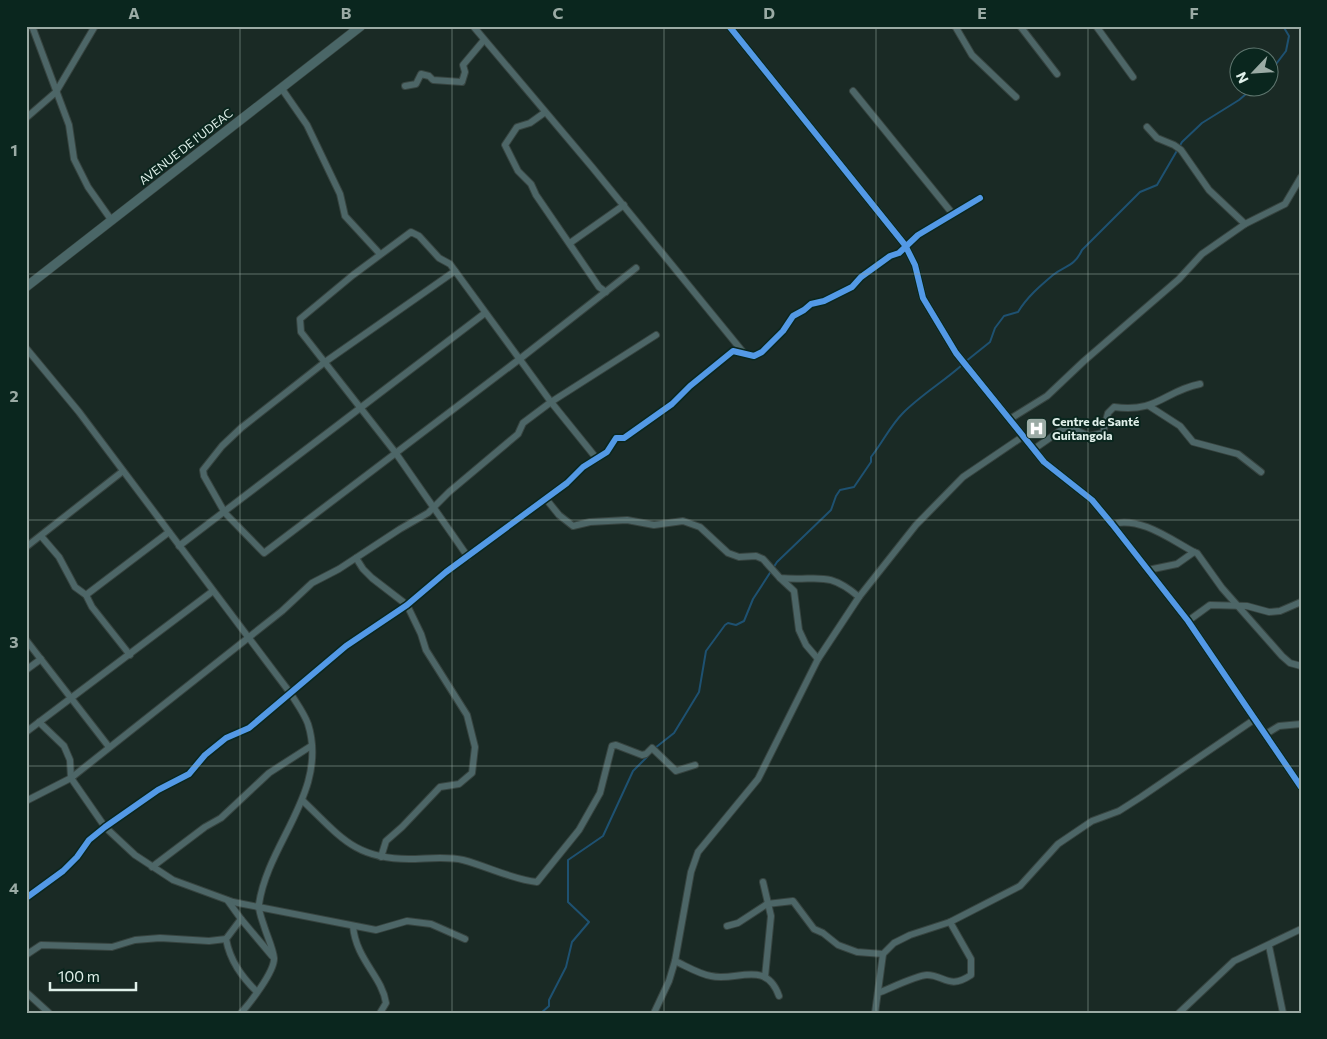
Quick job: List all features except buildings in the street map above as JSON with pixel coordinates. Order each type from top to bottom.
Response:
[{"type":"main road","name":"AVENUE DE I'UDEAC","points":[[26,287],[361,26]]},
{"type":"street","points":[[32,26],[70,125],[74,158],[88,187],[112,221]]},
{"type":"street","points":[[26,118],[56,92],[96,26]]},
{"type":"street","points":[[473,26],[544,113],[624,205],[743,352]]},
{"type":"street","points":[[729,26],[905,245],[915,265],[923,298],[956,354],[1044,462],[1092,500],[1112,524],[1188,621],[1301,787]]},
{"type":"street","points":[[955,26],[972,55],[1016,97]]},
{"type":"street","points":[[1020,26],[1057,74]]},
{"type":"street","points":[[1096,26],[1133,76]]},
{"type":"street","points":[[405,86],[416,84],[421,74],[429,76],[433,80],[462,82],[465,72],[463,65],[484,40]]},
{"type":"street","points":[[282,88],[307,125],[340,194],[345,216],[380,254]]},
{"type":"street","points":[[853,91],[952,214]]},
{"type":"street","points":[[544,113],[530,123],[516,127],[505,145],[518,171],[531,184],[536,195],[599,287],[606,292]]},
{"type":"street","points":[[1147,127],[1157,138],[1181,150],[1210,190],[1245,224]]},
{"type":"street","points":[[1010,419],[1047,396],[1084,361],[1179,279],[1202,254],[1245,224],[1285,204],[1301,177]]},
{"type":"street","points":[[26,898],[63,871],[77,857],[89,840],[105,827],[158,790],[189,774],[206,755],[226,738],[249,728],[346,646],[407,605],[546,499],[583,467],[607,452],[616,438],[624,438],[672,404],[690,386],[733,351],[754,356],[762,352],[783,331],[793,316],[811,304],[824,301],[852,287],[860,277],[890,256],[899,253],[905,245],[980,198]]},
{"type":"street","points":[[570,243],[624,205]]},
{"type":"street","points":[[468,557],[395,452],[301,332],[300,319],[380,254],[411,232],[415,233],[430,251],[450,264],[485,313],[521,358],[551,402],[597,459]]},
{"type":"street","points":[[455,271],[325,362],[228,439],[203,470],[204,476],[225,513],[264,552],[521,358],[636,268]]},
{"type":"street","points":[[179,546],[225,513],[485,313]]},
{"type":"street","points":[[26,801],[71,778],[282,611],[312,583],[428,513],[448,492],[518,434],[523,423],[551,402],[656,335]]},
{"type":"street","points":[[26,348],[123,471],[291,694],[308,725],[311,746],[308,781],[302,801],[265,877],[258,906],[274,959],[272,970],[241,1013]]},
{"type":"street","points":[[1034,448],[1067,426],[1089,436],[1103,433],[1108,413],[1114,407],[1133,409],[1149,406],[1188,387],[1200,384]]},
{"type":"street","points":[[1149,406],[1180,426],[1193,442],[1238,454],[1261,472]]},
{"type":"street","points":[[654,1013],[675,961],[691,872],[698,852],[758,779],[818,659],[859,596],[916,525],[963,477],[1022,437]]},
{"type":"street","points":[[26,547],[123,471]]},
{"type":"street","points":[[546,499],[559,515],[573,526],[590,522],[627,520],[654,525],[683,522],[700,527],[728,553],[739,557],[756,556],[763,559],[794,591],[799,630],[806,645],[818,659]]},
{"type":"street","points":[[1112,524],[1124,521],[1155,530],[1197,553],[1238,606],[1282,656],[1290,662],[1301,666]]},
{"type":"street","points":[[86,595],[169,532]]},
{"type":"street","points":[[41,536],[58,557],[75,587],[86,595],[92,607],[130,655]]},
{"type":"street","points":[[1148,570],[1177,564],[1194,552]]},
{"type":"street","points":[[356,558],[372,578],[407,605],[421,634],[426,650],[467,716],[475,747],[472,773],[459,784],[440,787],[386,841],[381,858]]},
{"type":"street","points":[[780,578],[803,581],[816,578],[831,579],[845,585],[859,596]]},
{"type":"street","points":[[26,732],[213,591]]},
{"type":"street","points":[[1188,621],[1210,605],[1238,606],[1269,612],[1280,611],[1301,602]]},
{"type":"street","points":[[26,640],[109,747]]},
{"type":"street","points":[[26,670],[40,659]]},
{"type":"street","points":[[875,1013],[883,954],[894,943],[910,934],[950,922],[1020,886],[1058,844],[1092,821],[1119,811],[1142,797],[1255,719]]},
{"type":"street","points":[[39,722],[64,746],[70,760],[71,778],[105,827],[135,855],[173,880],[228,901],[376,930],[407,922],[431,924],[465,939]]},
{"type":"street","points":[[1266,734],[1279,726],[1301,724]]},
{"type":"street","points":[[302,801],[346,842],[359,850],[381,858],[462,860],[519,880],[537,882],[579,830],[600,793],[612,746],[616,745],[642,755],[653,750],[676,772],[695,765]]},
{"type":"street","points":[[152,867],[205,827],[221,818],[269,773],[311,746]]},
{"type":"street","points":[[763,882],[771,916],[765,977]]},
{"type":"street","points":[[228,901],[240,919],[274,959]]},
{"type":"street","points":[[726,926],[738,923],[767,904],[793,901],[814,930],[823,933],[838,945],[857,952],[883,954]]},
{"type":"street","points":[[240,919],[229,932],[226,939],[232,960],[257,992]]},
{"type":"street","points":[[878,993],[927,975],[944,981],[962,982],[971,975],[971,959],[950,922]]},
{"type":"street","points":[[353,926],[357,947],[385,993],[386,1003],[380,1013]]},
{"type":"street","points":[[1180,1012],[1225,967],[1301,929]]},
{"type":"street","points":[[26,955],[41,945],[112,947],[135,940],[160,938],[209,941],[226,939]]},
{"type":"street","points":[[1268,946],[1283,1013]]},
{"type":"street","points":[[675,961],[712,977],[754,973],[765,977],[776,988],[779,996]]},
{"type":"street","points":[[26,992],[49,1013]]},
{"type":"waterway","points":[[1280,59],[1286,51],[1289,36],[1283,26]]},
{"type":"waterway","points":[[965,362],[990,342],[995,328],[1004,316],[1018,312],[1043,283],[1076,260],[1082,250],[1140,192],[1157,185],[1182,142],[1202,123],[1241,98]]},
{"type":"waterway","points":[[655,748],[674,733],[699,692],[706,651],[725,625],[728,623],[736,625],[744,621],[753,599],[777,562],[831,510],[840,490],[854,487],[871,462],[871,457],[898,418],[917,400],[962,365]]},
{"type":"waterway","points":[[541,1013],[549,1006],[549,1000],[566,967],[572,942],[589,922],[568,902],[568,860],[603,836],[633,771],[647,757]]},
{"type":"cycle path","points":[[729,26],[905,245],[915,265],[923,298],[956,353],[1044,462],[1092,500],[1112,524],[1188,621],[1301,787]]},
{"type":"cycle path","points":[[26,898],[63,871],[77,857],[89,840],[105,827],[158,790],[189,774],[205,755],[226,738],[249,728],[346,646],[407,605],[446,572],[567,483],[583,467],[607,452],[616,438],[624,438],[672,404],[690,386],[733,351],[754,356],[762,352],[783,331],[793,316],[811,304],[824,301],[852,287],[861,277],[890,256],[899,253],[918,235],[980,198]]},
{"type":"place","name":"Centre de Santé Guitangola","points":[[1036,429]]}]
